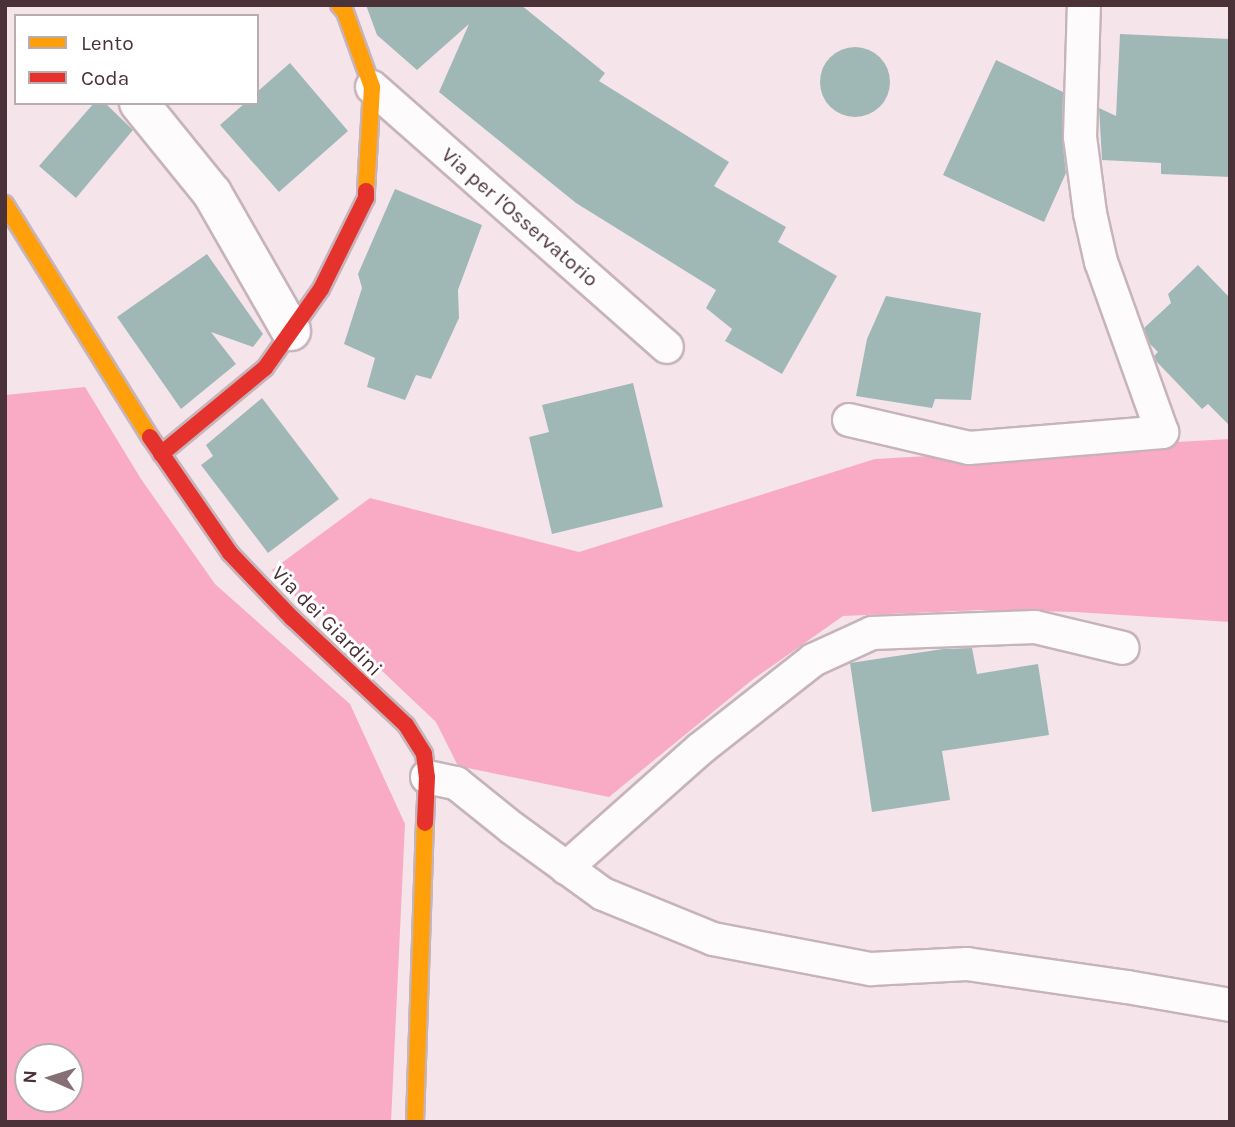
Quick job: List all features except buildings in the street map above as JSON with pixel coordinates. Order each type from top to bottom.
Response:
[{"type":"street","name":"Via per l'Osservatorio","points":[[161,454],[265,368],[321,289],[366,198],[372,87],[345,12],[339,5]]},
{"type":"street","points":[[141,105],[212,193],[291,331]]},
{"type":"street","name":"Via dei Giardini","points":[[5,204],[161,454],[230,553],[292,618],[406,725],[424,754],[428,777],[415,1122]]},
{"type":"lane","points":[[849,421],[969,448],[1162,432],[1101,262],[1090,213],[1080,136],[1083,5]]},
{"type":"lane","name":"Via per l'Osservatorio","points":[[372,87],[667,347]]},
{"type":"lane","points":[[566,868],[700,749],[813,660],[872,633],[1035,627],[1123,649]]},
{"type":"lane","points":[[428,777],[456,783],[603,894],[713,939],[871,969],[967,964],[1230,1005]]},
{"type":"shaded area","points":[[85,387],[141,479],[215,584],[350,704],[405,824],[391,1122],[5,1122],[5,395]]},
{"type":"shaded area","points":[[1230,439],[1230,622],[1076,612],[981,610],[843,616],[752,680],[609,797],[458,766],[436,722],[321,613],[301,603],[272,570],[370,498],[579,552],[875,459]]},
{"type":"traffic: slow","points":[[339,5],[345,12],[372,87],[366,191]]},
{"type":"traffic: slow","points":[[5,204],[150,437]]},
{"type":"traffic: slow","points":[[415,1122],[425,823]]},
{"type":"traffic: jam","points":[[161,454],[265,368],[321,289],[366,198],[366,191]]},
{"type":"traffic: jam","points":[[150,437],[230,553],[292,618],[406,725],[424,754],[427,777],[425,823]]}]
